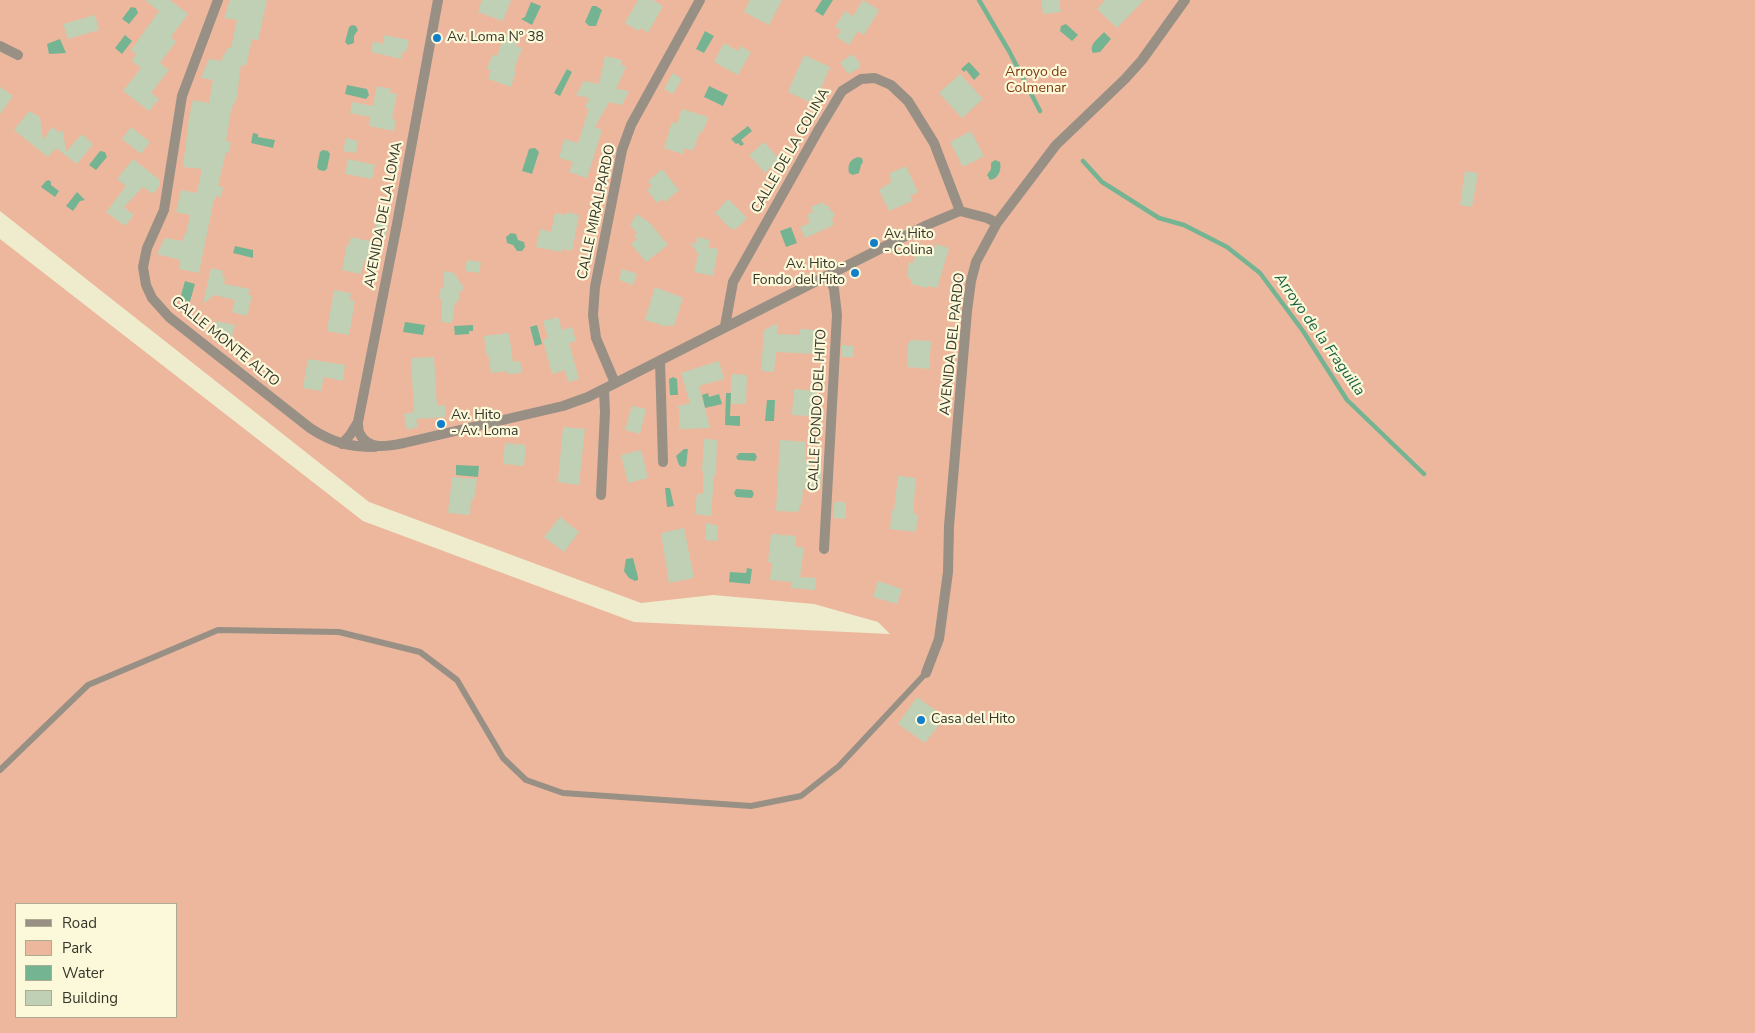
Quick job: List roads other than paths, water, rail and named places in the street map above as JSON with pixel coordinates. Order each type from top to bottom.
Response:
[{"type":"street","name":"CALLE MONTE ALTO","points":[[218,0],[182,96],[164,210],[147,248],[143,266],[146,285],[152,298],[169,317],[310,428],[325,438],[342,444],[383,447],[563,406],[604,390],[725,326],[927,225],[960,211]]},
{"type":"street","name":"AVENIDA DE LA LOMA","points":[[383,447],[370,444],[360,434],[358,422],[438,0]]},
{"type":"street","name":"CALLE MIRALPARDO","points":[[615,383],[596,338],[593,315],[595,287],[622,150],[632,125],[700,0]]},
{"type":"street","name":"AVENIDA DEL PARDO","points":[[926,673],[939,639],[948,572],[949,526],[967,311],[976,262],[997,223],[1056,145],[1125,79],[1142,60],[1185,0]]},
{"type":"street","points":[[0,46],[18,55]]},
{"type":"street","name":"CALLE DE LA COLINA","points":[[725,326],[732,282],[842,91],[861,79],[876,78],[891,85],[908,101],[934,143],[960,211]]},
{"type":"street","points":[[960,211],[987,218],[997,223]]},
{"type":"street","name":"CALLE FONDO DEL HITO","points":[[824,549],[837,315],[834,289],[828,275]]},
{"type":"street","points":[[660,361],[664,462]]},
{"type":"street","points":[[601,495],[605,412],[604,390]]},
{"type":"street","points":[[342,444],[358,422]]},
{"type":"lane","points":[[0,770],[88,685],[218,630],[339,632],[420,652],[458,680],[503,758],[520,775],[526,780],[563,793],[751,806],[801,796],[839,766],[926,673]]},
{"type":"water","points":[[822,0],[833,0],[823,16],[815,11]]},
{"type":"water","points":[[531,2],[541,6],[532,25],[521,19],[525,17]]},
{"type":"water","points":[[592,6],[602,10],[596,26],[589,26],[585,22]]},
{"type":"water","points":[[131,7],[136,8],[138,13],[129,24],[122,19]]},
{"type":"water","points":[[1066,24],[1078,35],[1072,41],[1060,31],[1061,26]]},
{"type":"water","points":[[352,25],[356,26],[358,30],[354,36],[354,43],[348,45],[345,42],[349,27]]},
{"type":"water","points":[[705,31],[714,36],[704,53],[696,49]]},
{"type":"water","points":[[1104,32],[1111,39],[1100,52],[1093,53],[1093,44]]},
{"type":"water","points":[[125,35],[132,41],[122,54],[115,48]]},
{"type":"water","points":[[60,39],[66,53],[49,54],[47,44]]},
{"type":"water","points":[[969,62],[980,74],[974,80],[966,70],[964,72],[961,69]]},
{"type":"water","points":[[567,69],[572,72],[560,96],[554,93]]},
{"type":"water","points":[[347,85],[367,89],[369,95],[366,99],[345,94]]},
{"type":"water","points":[[709,86],[728,95],[723,106],[704,97]]},
{"type":"water","points":[[748,126],[752,131],[741,140],[744,144],[741,146],[738,143],[736,144],[731,139]]},
{"type":"water","points":[[253,133],[258,134],[258,137],[275,140],[273,148],[251,143]]},
{"type":"water","points":[[535,148],[539,152],[532,174],[522,171],[529,149]]},
{"type":"water","points":[[323,150],[328,151],[330,154],[327,169],[324,171],[319,170],[317,167],[320,152]]},
{"type":"water","points":[[100,151],[105,152],[107,157],[96,170],[89,165]]},
{"type":"water","points":[[862,158],[863,162],[859,173],[853,175],[849,173],[849,165],[853,159]]},
{"type":"water","points":[[995,160],[1000,162],[1000,171],[995,178],[990,180],[987,175],[991,169],[991,163]]},
{"type":"water","points":[[49,180],[51,185],[59,191],[55,197],[41,187]]},
{"type":"water","points":[[77,192],[85,200],[80,201],[73,211],[66,206]]},
{"type":"water","points":[[791,227],[797,243],[786,247],[780,231]]},
{"type":"water","points":[[511,233],[516,234],[518,240],[524,242],[525,247],[522,251],[517,251],[513,245],[507,243],[506,237]]},
{"type":"water","points":[[235,246],[253,250],[253,258],[233,253]]},
{"type":"water","points":[[185,281],[195,284],[189,305],[179,302]]},
{"type":"water","points":[[405,322],[425,325],[423,335],[403,332]]},
{"type":"water","points":[[473,325],[473,331],[469,331],[469,334],[455,335],[454,326]]},
{"type":"water","points":[[537,325],[542,344],[535,346],[530,327]]},
{"type":"water","points":[[673,377],[677,379],[678,395],[670,395],[669,379]]},
{"type":"water","points":[[708,393],[709,397],[719,394],[722,404],[705,408],[702,395]]},
{"type":"water","points":[[726,393],[731,393],[730,416],[740,416],[740,426],[725,425]]},
{"type":"water","points":[[767,400],[775,400],[774,421],[765,421]]},
{"type":"water","points":[[684,449],[688,449],[686,466],[682,467],[679,465],[676,456]]},
{"type":"water","points":[[739,453],[755,453],[757,457],[755,461],[738,460],[736,457]]},
{"type":"water","points":[[456,465],[479,466],[478,477],[456,475]]},
{"type":"water","points":[[665,488],[670,488],[674,506],[667,507]]},
{"type":"water","points":[[736,489],[752,490],[754,494],[752,498],[736,497],[734,493]]},
{"type":"water","points":[[633,558],[638,577],[638,580],[635,581],[629,578],[624,571],[626,559]]},
{"type":"water","points":[[747,568],[752,569],[750,584],[729,582],[730,572],[746,573]]},
{"type":"waterway","name":"Arroyo de la Fraguilla","points":[[979,0],[1009,51],[1040,111]]},
{"type":"waterway","name":"Arroyo de la Fraguilla","points":[[1083,161],[1102,182],[1159,218],[1184,225],[1227,247],[1260,273],[1303,331],[1347,400],[1424,474]]},
{"type":"place","name":"Av. Loma Nº 38","points":[[437,38]]},
{"type":"place","name":"Av. Hito - Colina","points":[[874,243]]},
{"type":"place","name":"Av. Hito - Fondo del Hito","points":[[855,273]]},
{"type":"place","name":"Av. Hito - Av. Loma","points":[[441,424]]},
{"type":"place","name":"Casa del Hito","points":[[921,720]]},
{"type":"park label","name":"Arroyo de Colmenar","points":[[1036,82]]}]
